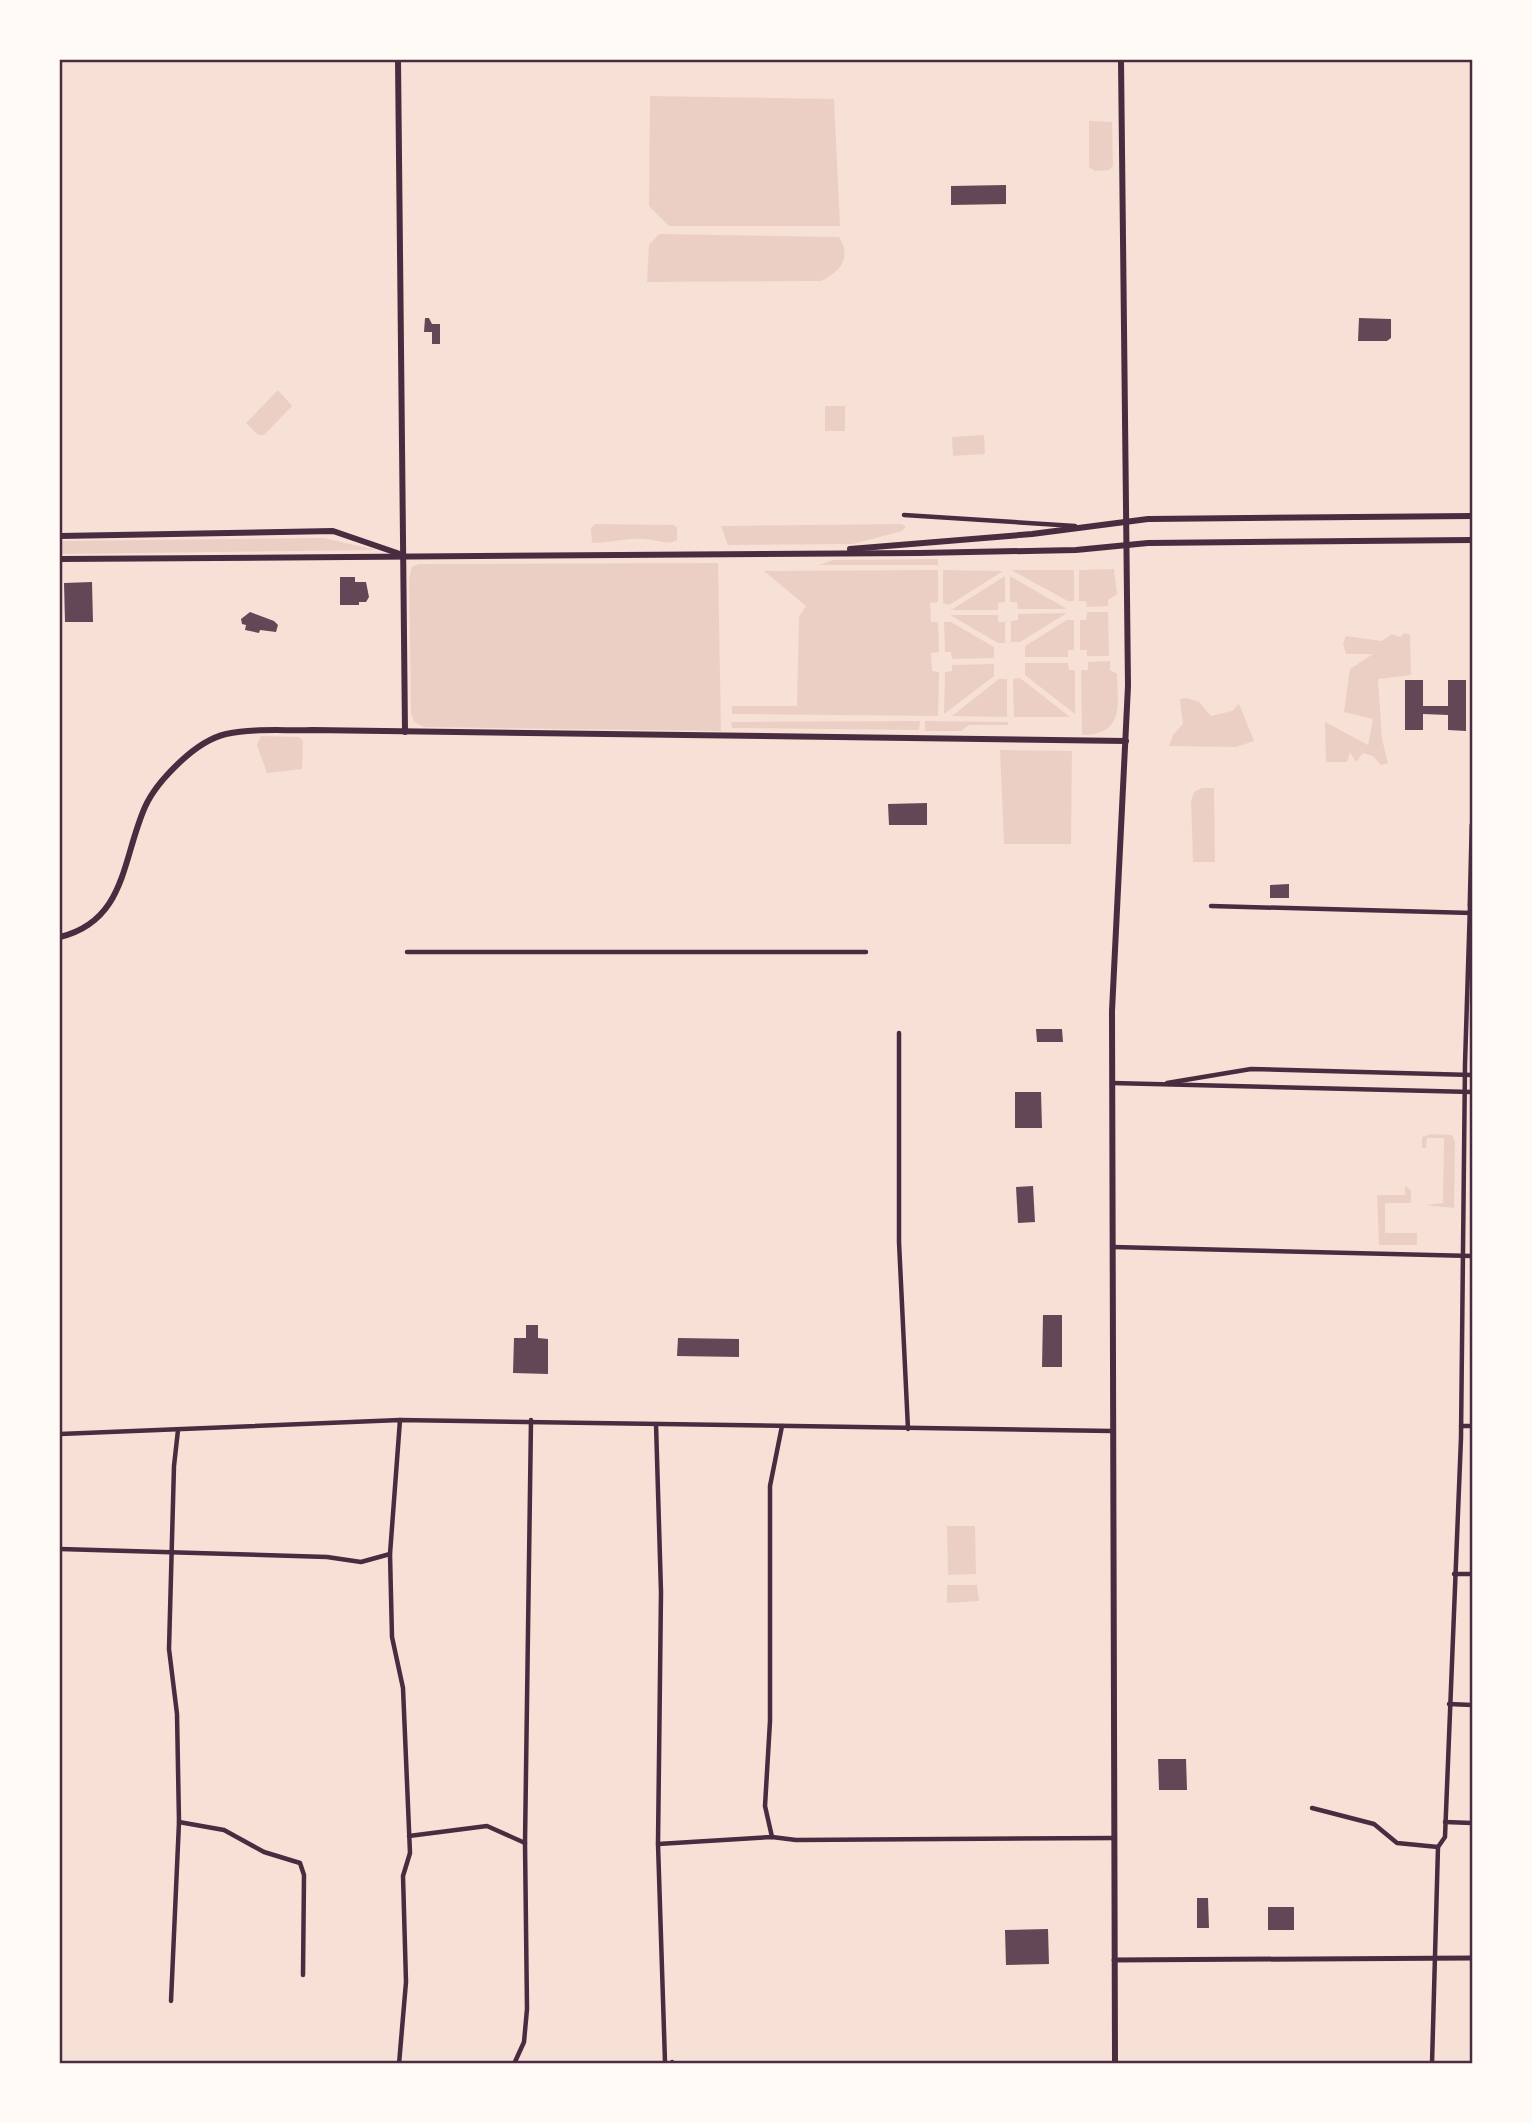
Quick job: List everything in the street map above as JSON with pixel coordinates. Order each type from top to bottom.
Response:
[{"type":"main road","points":[[398,60],[405,732]]},
{"type":"main road","points":[[1115,2063],[1112,1083],[1113,968],[1126,741],[1127,545],[1121,60]]},
{"type":"main road","points":[[820,552],[1032,534],[1126,521],[1472,516]]},
{"type":"main road","points":[[60,536],[333,531],[402,555]]},
{"type":"main road","points":[[60,559],[1063,551],[1127,545],[1472,540]]},
{"type":"main road","points":[[60,937],[93,922],[105,912],[114,898],[145,806],[170,771],[210,740],[246,731],[1126,741]]},
{"type":"street","points":[[904,515],[1075,526]]},
{"type":"street","points":[[1432,2063],[1438,1847],[1445,1838],[1461,1426],[1464,1092],[1472,825]]},
{"type":"street","points":[[1211,906],[1471,913]]},
{"type":"street","points":[[407,952],[866,953]]},
{"type":"street","points":[[898,1033],[900,1242],[908,1429]]},
{"type":"street","points":[[1157,1084],[1251,1069],[1472,1074]]},
{"type":"street","points":[[1112,1083],[1247,1089],[1472,1092]]},
{"type":"street","points":[[1113,1247],[1472,1256]]},
{"type":"street","points":[[60,1434],[400,1420],[1112,1431]]},
{"type":"street","points":[[399,2063],[406,1982],[403,1876],[410,1853],[403,1688],[392,1637],[390,1554],[400,1420]]},
{"type":"street","points":[[515,2061],[524,2042],[527,2009],[524,1843],[531,1420]]},
{"type":"street","points":[[656,1424],[661,1592],[659,1844],[665,2062]]},
{"type":"street","points":[[772,1837],[765,1806],[771,1721],[770,1486],[782,1426]]},
{"type":"street","points":[[1461,1426],[1472,1426]]},
{"type":"street","points":[[171,2001],[178,1822],[177,1714],[169,1649],[174,1466],[178,1430]]},
{"type":"street","points":[[60,1549],[327,1557],[360,1562],[390,1554]]},
{"type":"street","points":[[1454,1574],[1472,1574]]},
{"type":"street","points":[[1449,1704],[1472,1705]]},
{"type":"street","points":[[1312,1808],[1374,1824],[1397,1843],[1438,1847]]},
{"type":"street","points":[[178,1822],[224,1830],[264,1853],[300,1863],[304,1875],[303,1975]]},
{"type":"street","points":[[1445,1822],[1472,1823]]},
{"type":"street","points":[[409,1836],[487,1826],[524,1843]]},
{"type":"street","points":[[659,1844],[772,1837],[796,1840],[1115,1838]]},
{"type":"street","points":[[1114,1960],[1472,1958]]},
{"type":"shaded area","points":[[650,96],[834,99],[840,226],[669,226],[649,206]]},
{"type":"shaded area","points":[[1089,121],[1112,122],[1113,166],[1109,170],[1095,171],[1089,167]]},
{"type":"shaded area","points":[[659,234],[839,237],[844,258],[834,273],[821,281],[647,282],[649,245]]},
{"type":"shaded area","points":[[278,390],[292,406],[264,435],[258,435],[246,423]]},
{"type":"shaded area","points":[[825,406],[845,406],[845,431],[825,431]]},
{"type":"shaded area","points":[[984,435],[985,454],[953,456],[952,437]]},
{"type":"shaded area","points":[[595,524],[674,525],[677,528],[677,540],[665,542],[637,539],[592,543],[591,528]]},
{"type":"shaded area","points":[[902,524],[906,527],[902,531],[853,544],[728,545],[721,526]]},
{"type":"shaded area","points":[[324,538],[377,550],[60,554],[60,541]]},
{"type":"shaded area","points":[[938,559],[938,565],[819,565],[833,560]]},
{"type":"shaded area","points":[[718,563],[721,731],[424,727],[414,722],[411,713],[409,579],[412,567],[419,564]]},
{"type":"shaded area","points":[[1114,569],[1117,594],[1108,600],[1108,606],[1087,607],[1086,601],[1079,601],[1079,570]]},
{"type":"shaded area","points":[[938,570],[938,602],[930,603],[931,622],[938,622],[939,652],[931,653],[932,671],[939,672],[938,716],[732,714],[732,706],[797,706],[799,617],[806,606],[764,571]]},
{"type":"shaded area","points":[[943,570],[1003,571],[949,605],[943,603]]},
{"type":"shaded area","points":[[1011,570],[1074,570],[1074,601],[1068,601]]},
{"type":"shaded area","points":[[1005,576],[1005,602],[998,603],[998,610],[951,610]]},
{"type":"shaded area","points":[[1010,576],[1067,609],[1018,609],[1017,602],[1010,602]]},
{"type":"shaded area","points":[[1087,612],[1108,612],[1109,656],[1087,656],[1087,650],[1080,650],[1080,620],[1086,620]]},
{"type":"shaded area","points":[[1067,613],[1020,642],[1011,642],[1011,621],[1018,620],[1018,614]]},
{"type":"shaded area","points":[[950,615],[998,615],[998,622],[1005,622],[1005,643],[998,643]]},
{"type":"shaded area","points":[[1067,620],[1074,620],[1074,650],[1068,650],[1068,657],[1025,657],[1025,646]]},
{"type":"shaded area","points":[[944,622],[951,622],[994,647],[994,658],[952,659],[951,652],[945,652]]},
{"type":"shaded area","points":[[1405,633],[1410,635],[1411,675],[1378,679],[1382,739],[1388,763],[1381,765],[1373,756],[1363,753],[1356,762],[1350,752],[1347,762],[1326,762],[1325,722],[1368,745],[1373,719],[1344,712],[1350,669],[1373,654],[1346,654],[1343,643],[1346,636],[1382,641],[1392,634],[1400,637]]},
{"type":"shaded area","points":[[1110,661],[1110,670],[1117,674],[1116,716],[1105,730],[1082,735],[1081,670],[1088,670],[1088,662]]},
{"type":"shaded area","points":[[1025,663],[1068,663],[1069,670],[1075,670],[1075,714],[1025,675]]},
{"type":"shaded area","points":[[994,664],[994,676],[944,714],[945,672],[952,671],[952,665]]},
{"type":"shaded area","points":[[1020,678],[1070,717],[1014,717],[1013,679]]},
{"type":"shaded area","points":[[999,679],[1007,679],[1007,717],[952,716]]},
{"type":"shaded area","points":[[1180,699],[1199,702],[1211,716],[1232,711],[1239,704],[1254,741],[1236,747],[1169,746],[1173,735],[1183,724]]},
{"type":"shaded area","points":[[920,721],[919,730],[732,728],[731,722]]},
{"type":"shaded area","points":[[925,721],[1008,722],[1008,725],[969,725],[961,731],[925,731]]},
{"type":"shaded area","points":[[261,736],[299,737],[303,741],[302,769],[267,773],[257,745]]},
{"type":"shaded area","points":[[1000,750],[1072,751],[1071,844],[1004,844]]},
{"type":"shaded area","points":[[1202,788],[1214,788],[1215,862],[1193,862],[1191,801],[1194,792]]},
{"type":"shaded area","points":[[1431,1134],[1452,1135],[1455,1142],[1454,1208],[1425,1205],[1443,1203],[1444,1138],[1427,1138],[1426,1148],[1422,1148],[1422,1137]]},
{"type":"shaded area","points":[[1405,1186],[1411,1190],[1411,1203],[1385,1203],[1385,1233],[1417,1233],[1417,1245],[1379,1245],[1377,1195],[1405,1195]]},
{"type":"shaded area","points":[[947,1526],[975,1526],[976,1574],[948,1575]]},
{"type":"shaded area","points":[[947,1585],[977,1585],[979,1601],[947,1603]]},
{"type":"building","points":[[1006,185],[1006,204],[951,205],[951,186]]},
{"type":"building","points":[[425,318],[429,318],[432,324],[440,324],[440,344],[432,344],[432,332],[424,332]]},
{"type":"building","points":[[1359,318],[1391,319],[1391,338],[1387,341],[1358,341]]},
{"type":"building","points":[[340,577],[355,577],[355,582],[366,582],[369,597],[366,602],[359,602],[359,605],[340,605]]},
{"type":"building","points":[[92,582],[93,622],[65,622],[64,583]]},
{"type":"building","points":[[250,612],[274,621],[278,625],[276,632],[245,630],[246,625],[242,624],[241,619]]},
{"type":"building","points":[[1405,680],[1423,680],[1423,706],[1448,706],[1448,680],[1466,680],[1466,731],[1448,730],[1448,715],[1423,714],[1423,730],[1405,730]]},
{"type":"building","points":[[927,803],[927,825],[889,825],[888,804]]},
{"type":"building","points":[[1289,884],[1289,898],[1270,898],[1270,885]]},
{"type":"building","points":[[1036,1029],[1062,1029],[1063,1042],[1037,1042]]},
{"type":"building","points":[[1015,1092],[1041,1092],[1042,1128],[1015,1128]]},
{"type":"building","points":[[1033,1186],[1035,1222],[1018,1223],[1016,1187]]},
{"type":"building","points":[[1043,1315],[1062,1315],[1062,1367],[1042,1367]]},
{"type":"building","points":[[526,1325],[538,1325],[538,1338],[548,1339],[548,1374],[513,1373],[514,1338],[526,1338]]},
{"type":"building","points":[[678,1338],[739,1339],[739,1357],[677,1356]]},
{"type":"building","points":[[1158,1759],[1186,1759],[1187,1790],[1159,1790]]},
{"type":"building","points":[[1197,1898],[1208,1898],[1209,1928],[1197,1928]]},
{"type":"building","points":[[1268,1907],[1294,1907],[1294,1930],[1268,1930]]},
{"type":"building","points":[[1048,1929],[1049,1964],[1006,1965],[1005,1930]]}]
